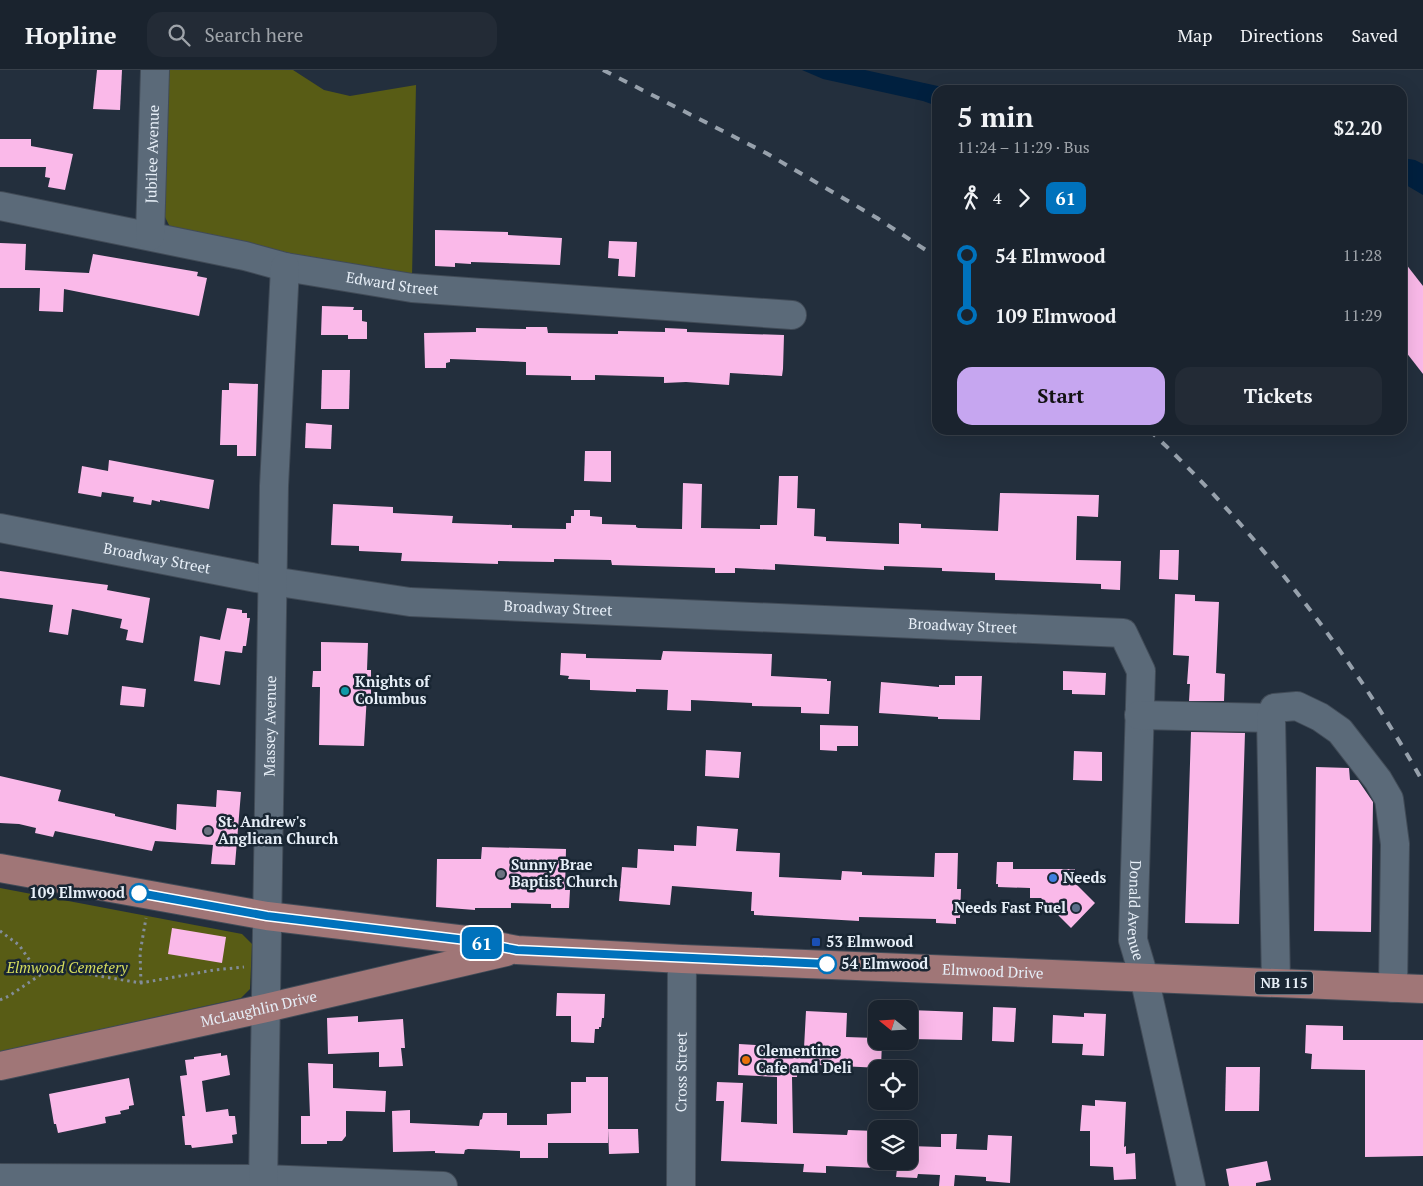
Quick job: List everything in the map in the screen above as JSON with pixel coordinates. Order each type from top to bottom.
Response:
[{"type":"main road","name":"Elmwood Drive","points":[[0,868],[267,916],[466,940],[517,950],[682,959],[1423,989]]},
{"type":"main road","name":"McLaughlin Drive","points":[[0,1066],[266,1008],[517,950]]},
{"type":"street","name":"Jubilee Avenue","points":[[150,236],[154,70]]},
{"type":"street","name":"Edward Street","points":[[0,206],[245,256],[284,267],[412,288],[792,315]]},
{"type":"street","name":"Massey Avenue","points":[[263,1182],[274,486],[284,267]]},
{"type":"street","name":"Broadway Street","points":[[0,528],[272,581],[410,602],[1123,634]]},
{"type":"street","name":"Donald Avenue","points":[[1123,634],[1141,671],[1133,940],[1144,977],[1191,1186]]},
{"type":"street","points":[[1276,983],[1271,718],[1274,708],[1297,706],[1320,717],[1340,732],[1378,780],[1389,799],[1395,844],[1392,988]]},
{"type":"street","points":[[1139,715],[1271,718]]},
{"type":"street","name":"Cross Street","points":[[681,1186],[682,959]]},
{"type":"street","points":[[0,1178],[443,1186]]},
{"type":"path","points":[[141,983],[140,953],[149,895]]},
{"type":"path","points":[[0,931],[19,946],[40,975]]},
{"type":"path","points":[[0,1000],[40,975],[57,969],[141,983],[214,970],[267,964]]},
{"type":"green space","points":[[168,70],[293,70],[324,90],[350,96],[416,85],[412,277],[316,262],[170,227],[164,215]]},
{"type":"green space","name":"Elmwood Cemetery","points":[[0,888],[242,934],[252,944],[250,989],[241,998],[0,1052]]},
{"type":"water","points":[[802,70],[865,70],[933,85],[932,104],[923,101],[823,79]]},
{"type":"water","points":[[1407,159],[1423,164],[1423,195],[1407,186]]},
{"type":"building","points":[[97,70],[122,70],[120,110],[93,109]]},
{"type":"building","points":[[0,139],[31,139],[31,146],[73,154],[65,190],[48,187],[50,178],[45,177],[46,167],[0,167]]},
{"type":"building","points":[[435,230],[508,232],[508,235],[562,238],[560,265],[471,262],[471,264],[455,263],[455,267],[435,266]]},
{"type":"building","points":[[609,241],[637,242],[635,277],[618,276],[619,259],[608,258]]},
{"type":"building","points":[[0,243],[26,244],[25,270],[89,273],[93,254],[198,272],[197,276],[207,278],[199,316],[64,289],[63,312],[39,311],[40,288],[0,288]]},
{"type":"building","points":[[1407,265],[1423,286],[1423,374],[1407,353]]},
{"type":"building","points":[[322,306],[354,307],[353,310],[362,310],[362,321],[367,322],[367,339],[348,339],[348,335],[321,335]]},
{"type":"building","points":[[526,327],[547,327],[548,333],[618,334],[618,331],[665,332],[665,328],[687,329],[687,332],[784,335],[782,376],[730,373],[729,385],[686,382],[664,383],[664,377],[595,375],[595,380],[571,380],[571,376],[526,375],[526,362],[450,359],[450,362],[446,363],[446,368],[425,368],[424,333],[476,332],[476,328],[526,329]]},
{"type":"building","points":[[322,370],[350,370],[349,409],[321,409]]},
{"type":"building","points":[[229,383],[258,384],[256,456],[237,456],[237,445],[220,445],[222,390],[229,390]]},
{"type":"building","points":[[306,423],[332,425],[331,449],[305,448]]},
{"type":"building","points":[[585,451],[611,451],[611,482],[584,481]]},
{"type":"building","points":[[109,460],[214,480],[209,509],[160,500],[160,502],[152,500],[151,505],[133,502],[134,497],[102,492],[101,497],[78,493],[82,466],[108,471]]},
{"type":"building","points":[[779,476],[798,476],[797,508],[815,509],[814,536],[826,537],[826,541],[899,544],[899,523],[921,524],[921,528],[998,531],[1000,493],[1099,495],[1098,517],[1077,516],[1076,560],[1121,561],[1120,590],[1101,589],[1101,584],[995,580],[995,573],[942,571],[942,568],[884,566],[884,570],[775,564],[775,570],[735,568],[735,573],[715,573],[715,568],[612,565],[611,560],[554,559],[554,562],[498,561],[498,564],[401,561],[402,553],[359,551],[359,546],[331,545],[333,504],[393,507],[393,513],[453,516],[452,523],[512,525],[512,528],[566,529],[566,523],[571,523],[571,516],[574,516],[574,510],[590,510],[590,516],[602,517],[602,524],[636,525],[638,528],[682,529],[683,483],[702,484],[701,528],[760,529],[760,525],[777,525]]},
{"type":"building","points":[[1160,550],[1179,550],[1178,580],[1159,579]]},
{"type":"building","points":[[0,571],[108,585],[107,590],[150,598],[143,643],[126,640],[128,630],[120,628],[122,619],[72,609],[68,635],[49,632],[53,605],[0,598]]},
{"type":"building","points":[[1175,594],[1195,595],[1195,601],[1219,602],[1216,673],[1225,674],[1224,701],[1189,701],[1190,684],[1187,684],[1189,656],[1173,655]]},
{"type":"building","points":[[227,608],[242,610],[242,613],[247,613],[247,618],[250,618],[246,646],[243,646],[242,653],[225,651],[220,685],[194,681],[200,636],[220,640]]},
{"type":"building","name":"Knights of Columbus","points":[[321,642],[368,643],[367,670],[371,670],[371,694],[367,694],[364,746],[319,745],[320,687],[312,687],[313,671],[321,671]]},
{"type":"building","points":[[663,651],[772,654],[771,676],[827,679],[827,681],[831,681],[829,714],[801,713],[801,707],[752,706],[752,703],[691,700],[691,711],[667,710],[668,690],[636,689],[636,692],[590,690],[590,680],[568,679],[569,676],[560,675],[561,653],[586,654],[586,658],[661,660]]},
{"type":"building","points":[[1063,671],[1106,673],[1105,695],[1072,694],[1072,690],[1063,690]]},
{"type":"building","points":[[955,676],[982,676],[980,720],[938,719],[938,717],[879,713],[881,682],[939,687],[939,685],[955,685]]},
{"type":"building","points":[[122,686],[146,689],[144,707],[120,705]]},
{"type":"building","points":[[820,725],[858,726],[858,746],[837,746],[837,751],[820,750]]},
{"type":"building","points":[[1191,732],[1245,733],[1239,924],[1185,923]]},
{"type":"building","points":[[706,750],[741,752],[739,778],[705,776]]},
{"type":"building","points":[[1074,751],[1102,752],[1102,781],[1073,780]]},
{"type":"building","points":[[1316,767],[1349,768],[1350,780],[1358,780],[1373,802],[1371,932],[1314,931]]},
{"type":"building","points":[[0,776],[61,790],[58,801],[176,830],[177,804],[216,807],[217,790],[241,792],[235,865],[211,864],[213,845],[155,841],[152,851],[55,831],[53,837],[35,833],[36,828],[19,824],[0,823]]},
{"type":"building","points":[[697,826],[738,829],[736,851],[780,853],[779,877],[841,880],[842,871],[862,872],[862,875],[934,877],[935,853],[958,853],[957,889],[961,889],[960,918],[956,918],[956,924],[936,923],[936,919],[859,917],[859,921],[754,915],[754,911],[751,911],[752,892],[672,886],[670,905],[619,901],[622,867],[637,868],[638,849],[674,851],[674,845],[696,846]]},
{"type":"building","name":"Sunny Brae Baptist Church","points":[[482,847],[566,849],[565,890],[570,890],[569,908],[551,908],[551,904],[511,903],[511,908],[475,908],[475,910],[436,907],[437,859],[481,859]]},
{"type":"building","points":[[997,862],[1013,862],[1013,869],[1075,869],[1075,883],[1095,903],[1071,928],[1041,898],[1030,898],[1030,888],[998,887],[998,884],[996,884]]},
{"type":"building","points":[[172,928],[226,937],[222,963],[168,954]]},
{"type":"building","points":[[557,993],[605,994],[604,1018],[602,1018],[601,1027],[595,1029],[594,1043],[571,1042],[571,1016],[556,1016]]},
{"type":"building","points":[[993,1007],[1016,1008],[1014,1042],[992,1041]]},
{"type":"building","points":[[918,1010],[963,1012],[962,1040],[918,1039]]},
{"type":"building","points":[[806,1011],[847,1013],[846,1037],[868,1038],[868,1050],[882,1050],[881,1060],[868,1060],[868,1067],[798,1064],[797,1077],[792,1077],[793,1133],[847,1135],[848,1130],[868,1131],[868,1168],[826,1166],[826,1173],[803,1172],[804,1164],[721,1161],[724,1101],[716,1101],[717,1082],[743,1083],[741,1122],[777,1124],[777,1077],[738,1075],[739,1044],[804,1048]]},
{"type":"building","points":[[1084,1013],[1106,1014],[1104,1056],[1082,1055],[1083,1044],[1052,1043],[1053,1015],[1084,1017]]},
{"type":"building","points":[[358,1016],[358,1022],[403,1019],[405,1048],[401,1048],[403,1066],[379,1067],[379,1052],[328,1054],[327,1018]]},
{"type":"building","points":[[1306,1025],[1343,1026],[1343,1040],[1423,1040],[1423,1156],[1365,1157],[1365,1070],[1311,1069],[1312,1054],[1305,1053]]},
{"type":"building","points":[[221,1053],[221,1056],[227,1055],[230,1075],[202,1081],[206,1112],[228,1109],[229,1116],[235,1116],[237,1134],[232,1135],[233,1143],[192,1148],[191,1145],[185,1145],[182,1116],[185,1116],[180,1076],[187,1075],[185,1060]]},
{"type":"building","points":[[308,1063],[333,1064],[333,1088],[386,1091],[385,1112],[346,1111],[346,1136],[342,1141],[327,1141],[327,1144],[301,1144],[301,1116],[310,1116]]},
{"type":"building","points":[[1226,1067],[1260,1067],[1259,1111],[1225,1111]]},
{"type":"building","points":[[586,1077],[608,1077],[608,1143],[548,1143],[548,1158],[520,1158],[520,1151],[468,1149],[465,1150],[464,1154],[435,1153],[435,1151],[393,1152],[392,1111],[410,1110],[410,1123],[479,1126],[483,1113],[507,1113],[507,1125],[547,1125],[547,1114],[571,1113],[571,1082],[586,1082]]},
{"type":"building","points":[[129,1078],[134,1105],[129,1106],[129,1109],[120,1111],[121,1114],[105,1117],[106,1123],[58,1133],[56,1124],[54,1124],[49,1094]]},
{"type":"building","points":[[1095,1100],[1126,1102],[1124,1147],[1126,1146],[1126,1154],[1135,1153],[1136,1179],[1114,1180],[1113,1167],[1090,1166],[1090,1131],[1080,1131],[1082,1105],[1095,1106]]},
{"type":"building","points":[[608,1129],[638,1129],[639,1153],[609,1154]]},
{"type":"building","points":[[941,1134],[957,1134],[956,1149],[987,1150],[988,1135],[1012,1136],[1010,1183],[986,1181],[986,1177],[955,1175],[954,1186],[939,1186],[940,1175],[918,1174],[917,1178],[896,1177],[897,1170],[918,1170],[918,1146],[941,1147]]},
{"type":"building","points":[[1267,1161],[1271,1180],[1256,1183],[1256,1186],[1229,1186],[1226,1169]]},
{"type":"railway","points":[[603,70],[766,153],[877,218],[932,254]]},
{"type":"railway","points":[[1154,435],[1226,508],[1299,596],[1365,688],[1423,782]]},
{"type":"bus line","name":"61","points":[[139,893],[267,916],[466,940],[517,950],[682,959],[827,964]]},
{"type":"place","name":"Knights of Columbus","points":[[345,691]]},
{"type":"place","name":"St. Andrew's Anglican Church","points":[[208,831]]},
{"type":"place","name":"Sunny Brae Baptist Church","points":[[501,874]]},
{"type":"place","name":"Needs","points":[[1053,878]]},
{"type":"place","name":"109 Elmwood","points":[[139,893]]},
{"type":"place","name":"Needs Fast Fuel","points":[[1076,908]]},
{"type":"place","name":"53 Elmwood","points":[[816,942]]},
{"type":"place","name":"54 Elmwood","points":[[827,964]]},
{"type":"place","name":"Clementine Cafe and Deli","points":[[746,1060]]}]
